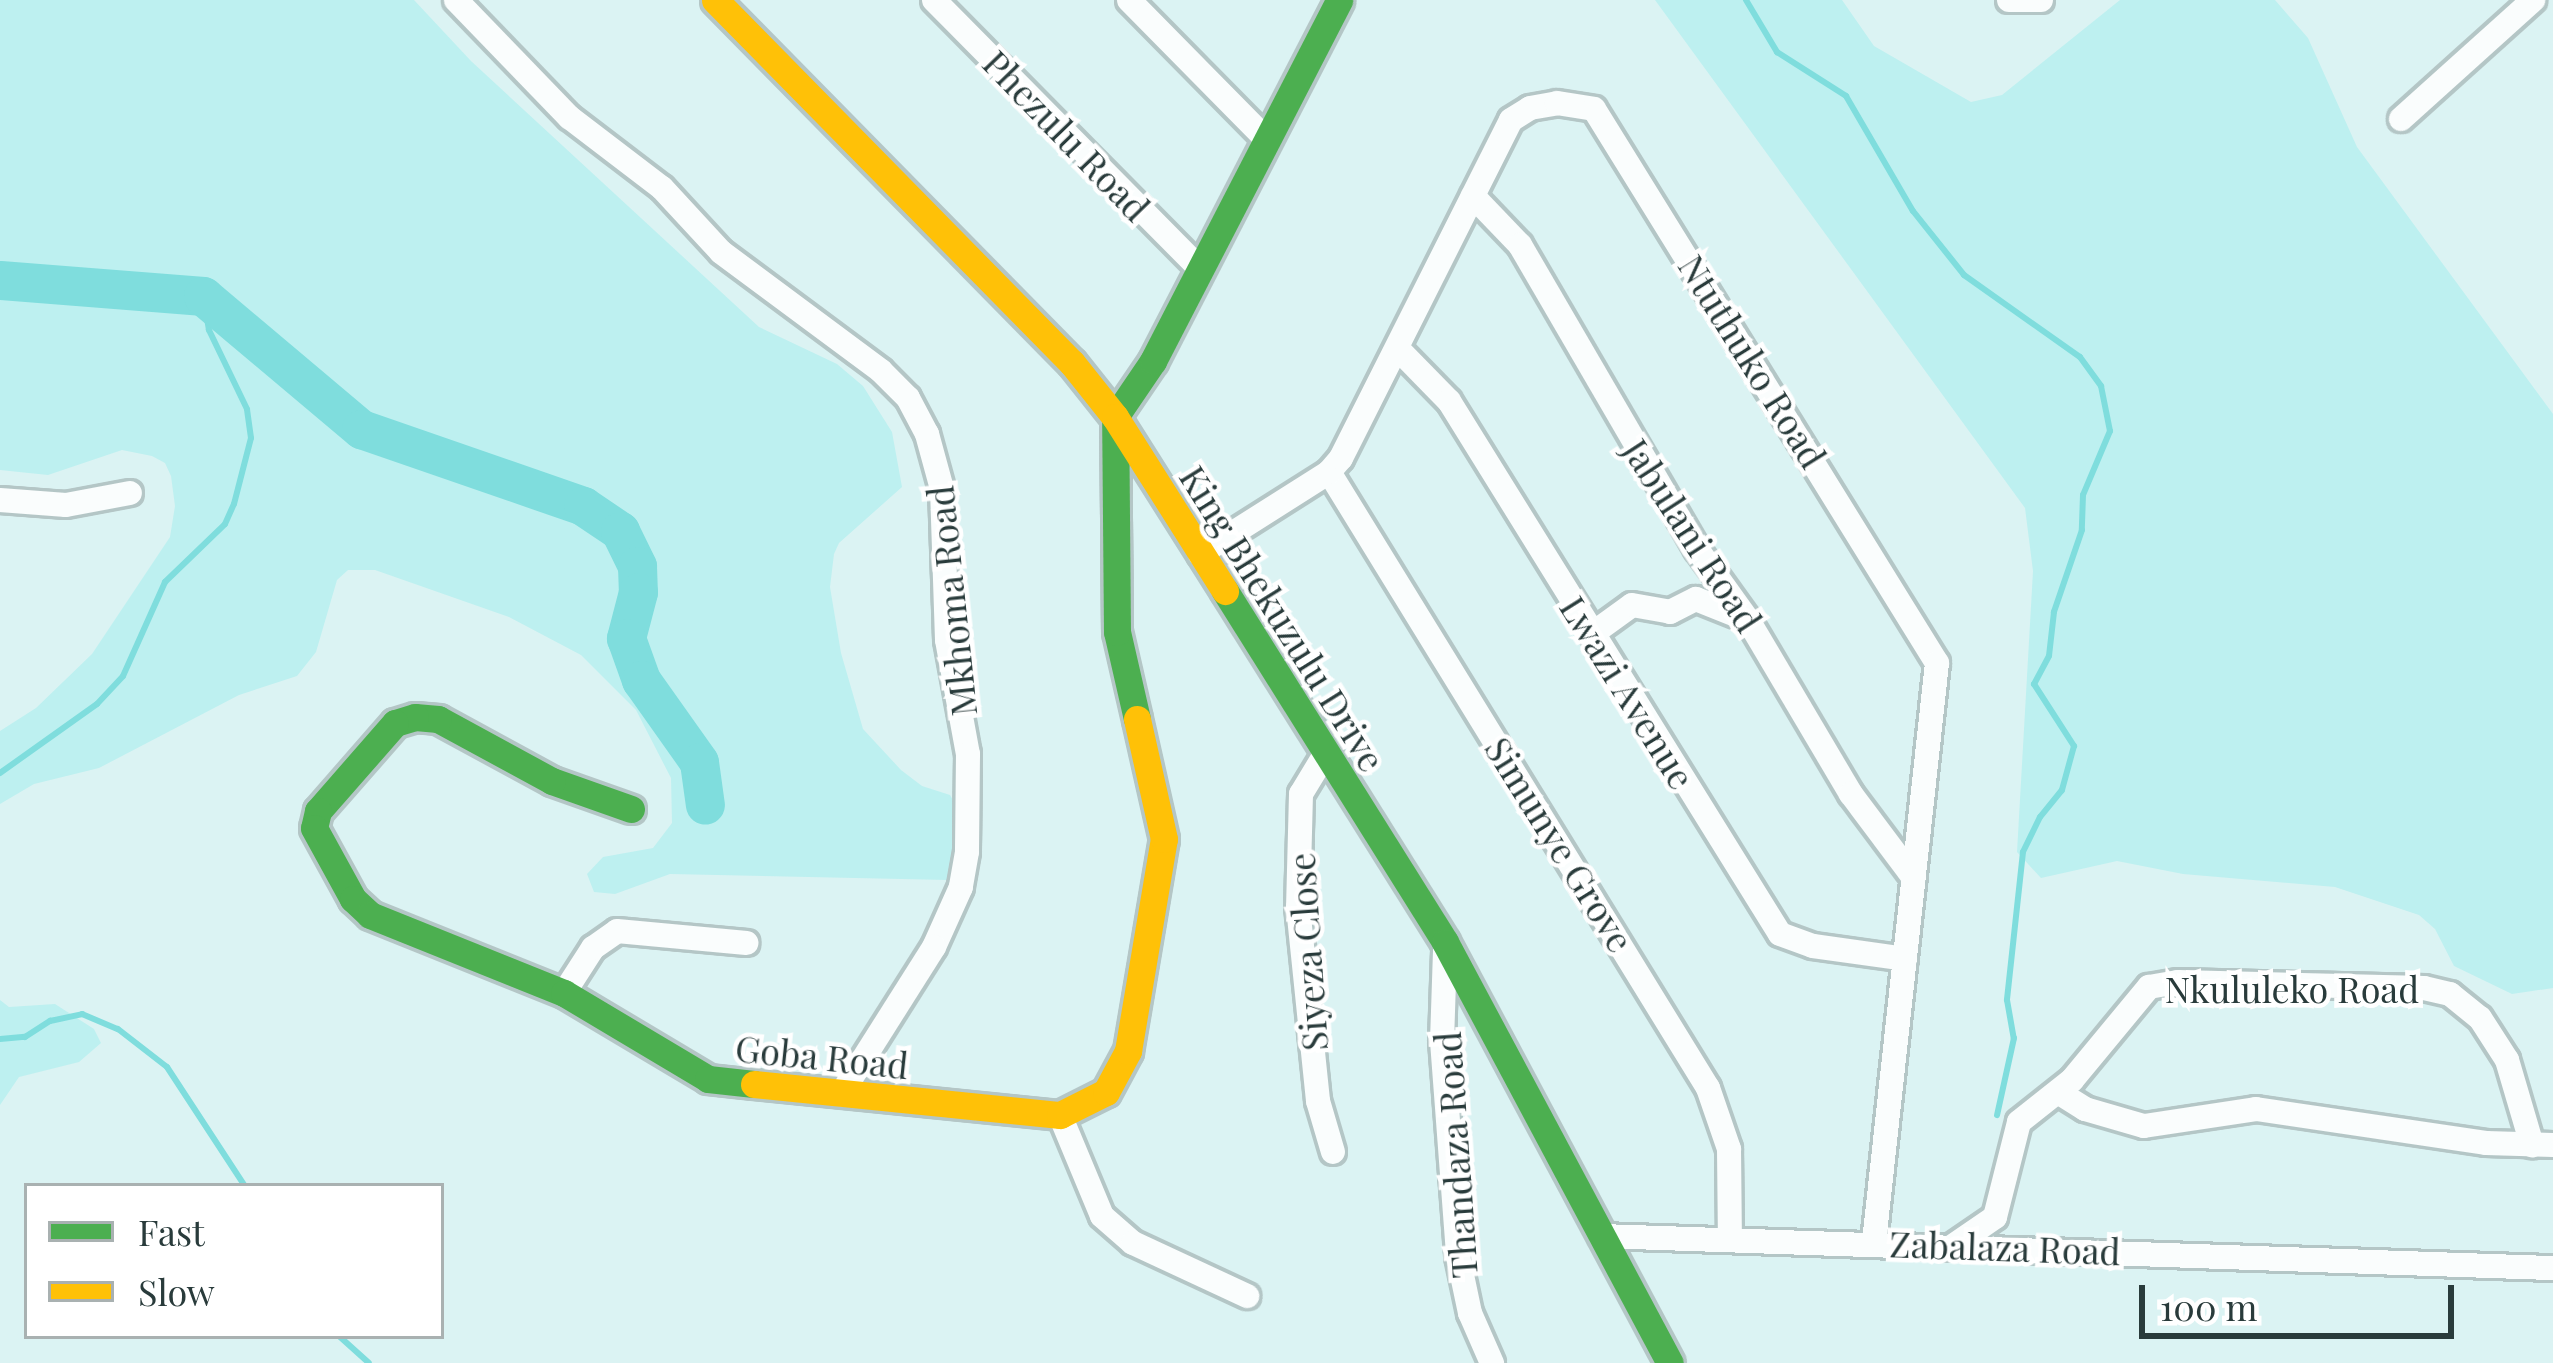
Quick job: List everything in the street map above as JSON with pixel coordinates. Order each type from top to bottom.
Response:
[{"type":"street","name":"Mkhoma Road","points":[[457,0],[569,117],[662,188],[721,252],[881,371],[908,398],[927,434],[943,489],[947,640],[968,754],[967,852],[961,887],[934,947],[841,1094]]},
{"type":"street","name":"King Bhekuzulu Drive","points":[[715,0],[1072,363],[1115,416],[1324,756],[1445,942],[1670,1363]]},
{"type":"street","name":"Phezulu Road","points":[[934,0],[1201,270]]},
{"type":"street","points":[[1129,0],[1268,141]]},
{"type":"street","points":[[2009,0],[2041,0]]},
{"type":"street","points":[[2402,119],[2534,0]]},
{"type":"street","points":[[1247,1296],[1132,1243],[1102,1216],[1060,1115],[1100,1098],[1125,1060],[1163,854],[1163,824],[1117,632],[1115,416],[1153,361],[1201,270],[1332,4]]},
{"type":"street","name":"Ntuthuko Road","points":[[1200,554],[1329,472],[1518,114],[1575,103],[1600,115],[1934,653],[1936,697],[1874,1242]]},
{"type":"street","name":"Jabulani Road","points":[[1473,196],[1520,245],[1697,550],[1748,620],[1851,794],[1913,877]]},
{"type":"street","name":"Lwazi Avenue","points":[[1398,349],[1449,401],[1780,934],[1813,946],[1905,959]]},
{"type":"street","name":"Simunye Grove","points":[[1329,472],[1708,1088],[1729,1149],[1730,1238]]},
{"type":"street","points":[[0,500],[44,506],[130,493]]},
{"type":"street","points":[[1592,634],[1632,605],[1670,613],[1696,599],[1748,620]]},
{"type":"street","name":"Goba Road","points":[[631,809],[552,781],[469,732],[421,716],[395,722],[316,817],[318,841],[353,898],[370,915],[564,993],[708,1079],[1060,1115]]},
{"type":"street","name":"Siyeza Close","points":[[1324,756],[1301,794],[1298,907],[1318,1101],[1333,1152]]},
{"type":"street","points":[[564,993],[586,956],[617,931],[746,944]]},
{"type":"street","name":"Thandaza Road","points":[[1445,942],[1442,1041],[1458,1256],[1469,1313],[1492,1363]]},
{"type":"street","name":"Nkululeko Road","points":[[1953,1246],[1995,1217],[2020,1122],[2059,1092],[2149,987],[2187,981],[2435,989],[2471,1010],[2500,1049],[2542,1145]]},
{"type":"street","points":[[2059,1092],[2085,1109],[2144,1126],[2256,1109],[2542,1145]]},
{"type":"street","name":"Zabalaza Road","points":[[1601,1236],[2553,1268]]},
{"type":"shaded area","points":[[0,0],[414,0],[471,61],[759,327],[837,364],[863,386],[892,432],[902,487],[839,543],[834,554],[830,587],[841,653],[863,729],[901,770],[922,786],[950,795],[960,812],[959,843],[948,880],[670,874],[615,894],[594,892],[587,874],[603,857],[653,848],[672,823],[671,778],[636,710],[581,655],[509,617],[375,570],[348,570],[337,580],[316,652],[297,676],[239,695],[99,768],[34,784],[0,804],[0,731],[36,708],[92,654],[170,537],[175,506],[171,476],[165,463],[152,456],[122,450],[48,475],[0,470]]},
{"type":"shaded area","points":[[1655,0],[1842,0],[1874,46],[1971,102],[2002,95],[2120,0],[2275,0],[2308,38],[2357,147],[2553,414],[2553,988],[2512,994],[2454,966],[2435,929],[2419,915],[2335,887],[2183,874],[2117,861],[2041,878],[2017,852],[2033,571],[2025,508]]},
{"type":"shaded area","points":[[0,1000],[9,1007],[55,1004],[94,1029],[101,1043],[79,1062],[19,1077],[0,1105]]},
{"type":"waterway","points":[[1746,0],[1777,52],[1846,96],[1913,211],[1964,275],[2080,357],[2101,386],[2110,431],[2083,495],[2082,530],[2054,612],[2049,656],[2034,684],[2074,746],[2062,790],[2040,817],[2023,852],[2007,1000],[2014,1038],[1997,1115]]},
{"type":"waterway","points":[[0,280],[203,296],[361,429],[583,506],[620,531],[637,566],[638,592],[626,638],[641,680],[699,762],[705,805]]},
{"type":"waterway","points":[[0,773],[97,704],[123,676],[165,582],[225,524],[234,504],[251,438],[247,409],[209,330],[203,296]]},
{"type":"waterway","points":[[0,1039],[25,1037],[50,1021],[82,1014],[118,1029],[167,1067],[243,1183]]},
{"type":"waterway","points":[[342,1339],[369,1363]]},
{"type":"traffic: fast","points":[[1137,719],[1117,632],[1115,417],[1153,361],[1339,0]]},
{"type":"traffic: fast","points":[[1225,591],[1445,942],[1670,1363]]},
{"type":"traffic: fast","points":[[631,809],[552,781],[438,719],[415,717],[395,723],[318,811],[314,828],[353,899],[370,915],[564,993],[708,1079],[754,1084]]},
{"type":"traffic: slow","points":[[715,0],[1072,363],[1115,417],[1225,591]]},
{"type":"traffic: slow","points":[[754,1084],[1060,1115],[1106,1092],[1128,1051],[1164,839],[1137,719]]}]
